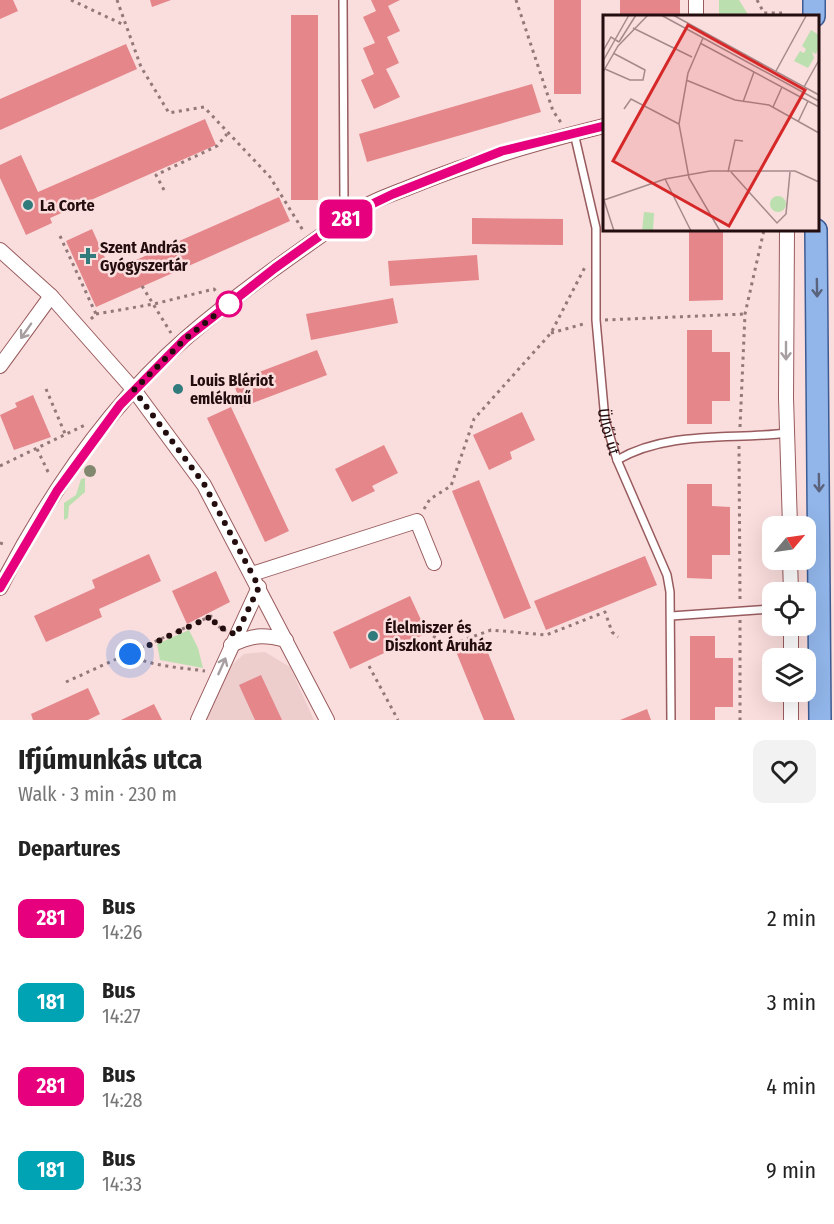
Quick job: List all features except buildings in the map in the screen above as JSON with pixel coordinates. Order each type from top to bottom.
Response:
[{"type":"main road","points":[[816,231],[820,720]]},
{"type":"street","points":[[0,588],[19,552],[57,491],[134,390],[178,345],[228,305],[349,215],[430,179],[502,151],[603,126]]},
{"type":"street","points":[[787,231],[790,516]]},
{"type":"street","points":[[0,250],[51,296],[134,390],[204,484],[327,720]]},
{"type":"street","points":[[0,366],[51,296]]},
{"type":"street","points":[[198,720],[256,580],[417,521],[434,563]]},
{"type":"street","points":[[233,640],[250,636],[269,636],[286,640]]},
{"type":"street","points":[[791,702],[791,720]]},
{"type":"lane","points":[[342,0],[344,203],[349,215]]},
{"type":"lane","name":"Üllői út","points":[[569,135],[596,228],[596,320],[603,410],[617,460],[667,575],[670,616],[671,720]]},
{"type":"lane","points":[[617,460],[638,450],[662,444],[788,433]]},
{"type":"lane","points":[[670,616],[762,610]]},
{"type":"path","points":[[71,0],[124,25]]},
{"type":"path","points":[[117,0],[124,25],[141,67],[169,113],[204,107],[270,177],[310,243]]},
{"type":"path","points":[[516,0],[553,111],[569,135]]},
{"type":"path","points":[[758,0],[764,15],[782,13]]},
{"type":"path","points":[[164,190],[156,175],[218,146],[227,134]]},
{"type":"path","points":[[740,720],[740,436],[745,314],[764,231]]},
{"type":"path","points":[[60,236],[96,314]]},
{"type":"path","points":[[417,521],[430,500],[451,486],[474,419],[551,333],[596,246]]},
{"type":"path","points":[[142,286],[178,345]]},
{"type":"path","points":[[80,329],[96,314],[154,304],[214,289],[228,305]]},
{"type":"path","points":[[551,333],[596,320],[745,314]]},
{"type":"path","points":[[46,390],[66,436]]},
{"type":"path","points":[[0,466],[66,436],[93,420]]},
{"type":"path","points":[[37,449],[57,491]]},
{"type":"path","points":[[0,537],[2,542]]},
{"type":"path","points":[[433,636],[450,645],[491,630],[546,635],[605,612],[612,632],[618,637]]},
{"type":"path","points":[[66,682],[212,616],[216,625],[233,640]]},
{"type":"path","points":[[130,654],[136,658],[218,674]]},
{"type":"path","points":[[369,666],[398,720]]},
{"type":"shaded area","points":[[265,652],[290,667],[314,720],[206,720],[225,671],[244,654]]},
{"type":"green space","points":[[719,0],[739,0],[748,15],[719,15]]},
{"type":"green space","points":[[85,478],[85,492],[69,506],[68,518],[64,520],[64,503],[76,495],[81,479]]},
{"type":"green space","points":[[189,630],[198,648],[203,668],[160,660],[157,644]]},
{"type":"bus line","name":"281","points":[[0,588],[19,552],[57,491],[120,405],[185,339],[275,268],[349,215],[393,194],[502,151],[603,126]]},
{"type":"place","name":"La Corte","points":[[28,205]]},
{"type":"place","name":"Szent András Gyógyszertár","points":[[88,256]]},
{"type":"place","name":"Louis Blériot emlékmű","points":[[178,389]]},
{"type":"place","name":"Élelmiszer és Diszkont Áruház","points":[[373,636]]},
{"type":"route","points":[[130,654],[212,616],[216,625],[236,635],[259,587],[204,484],[134,390],[185,339],[229,304]]}]
